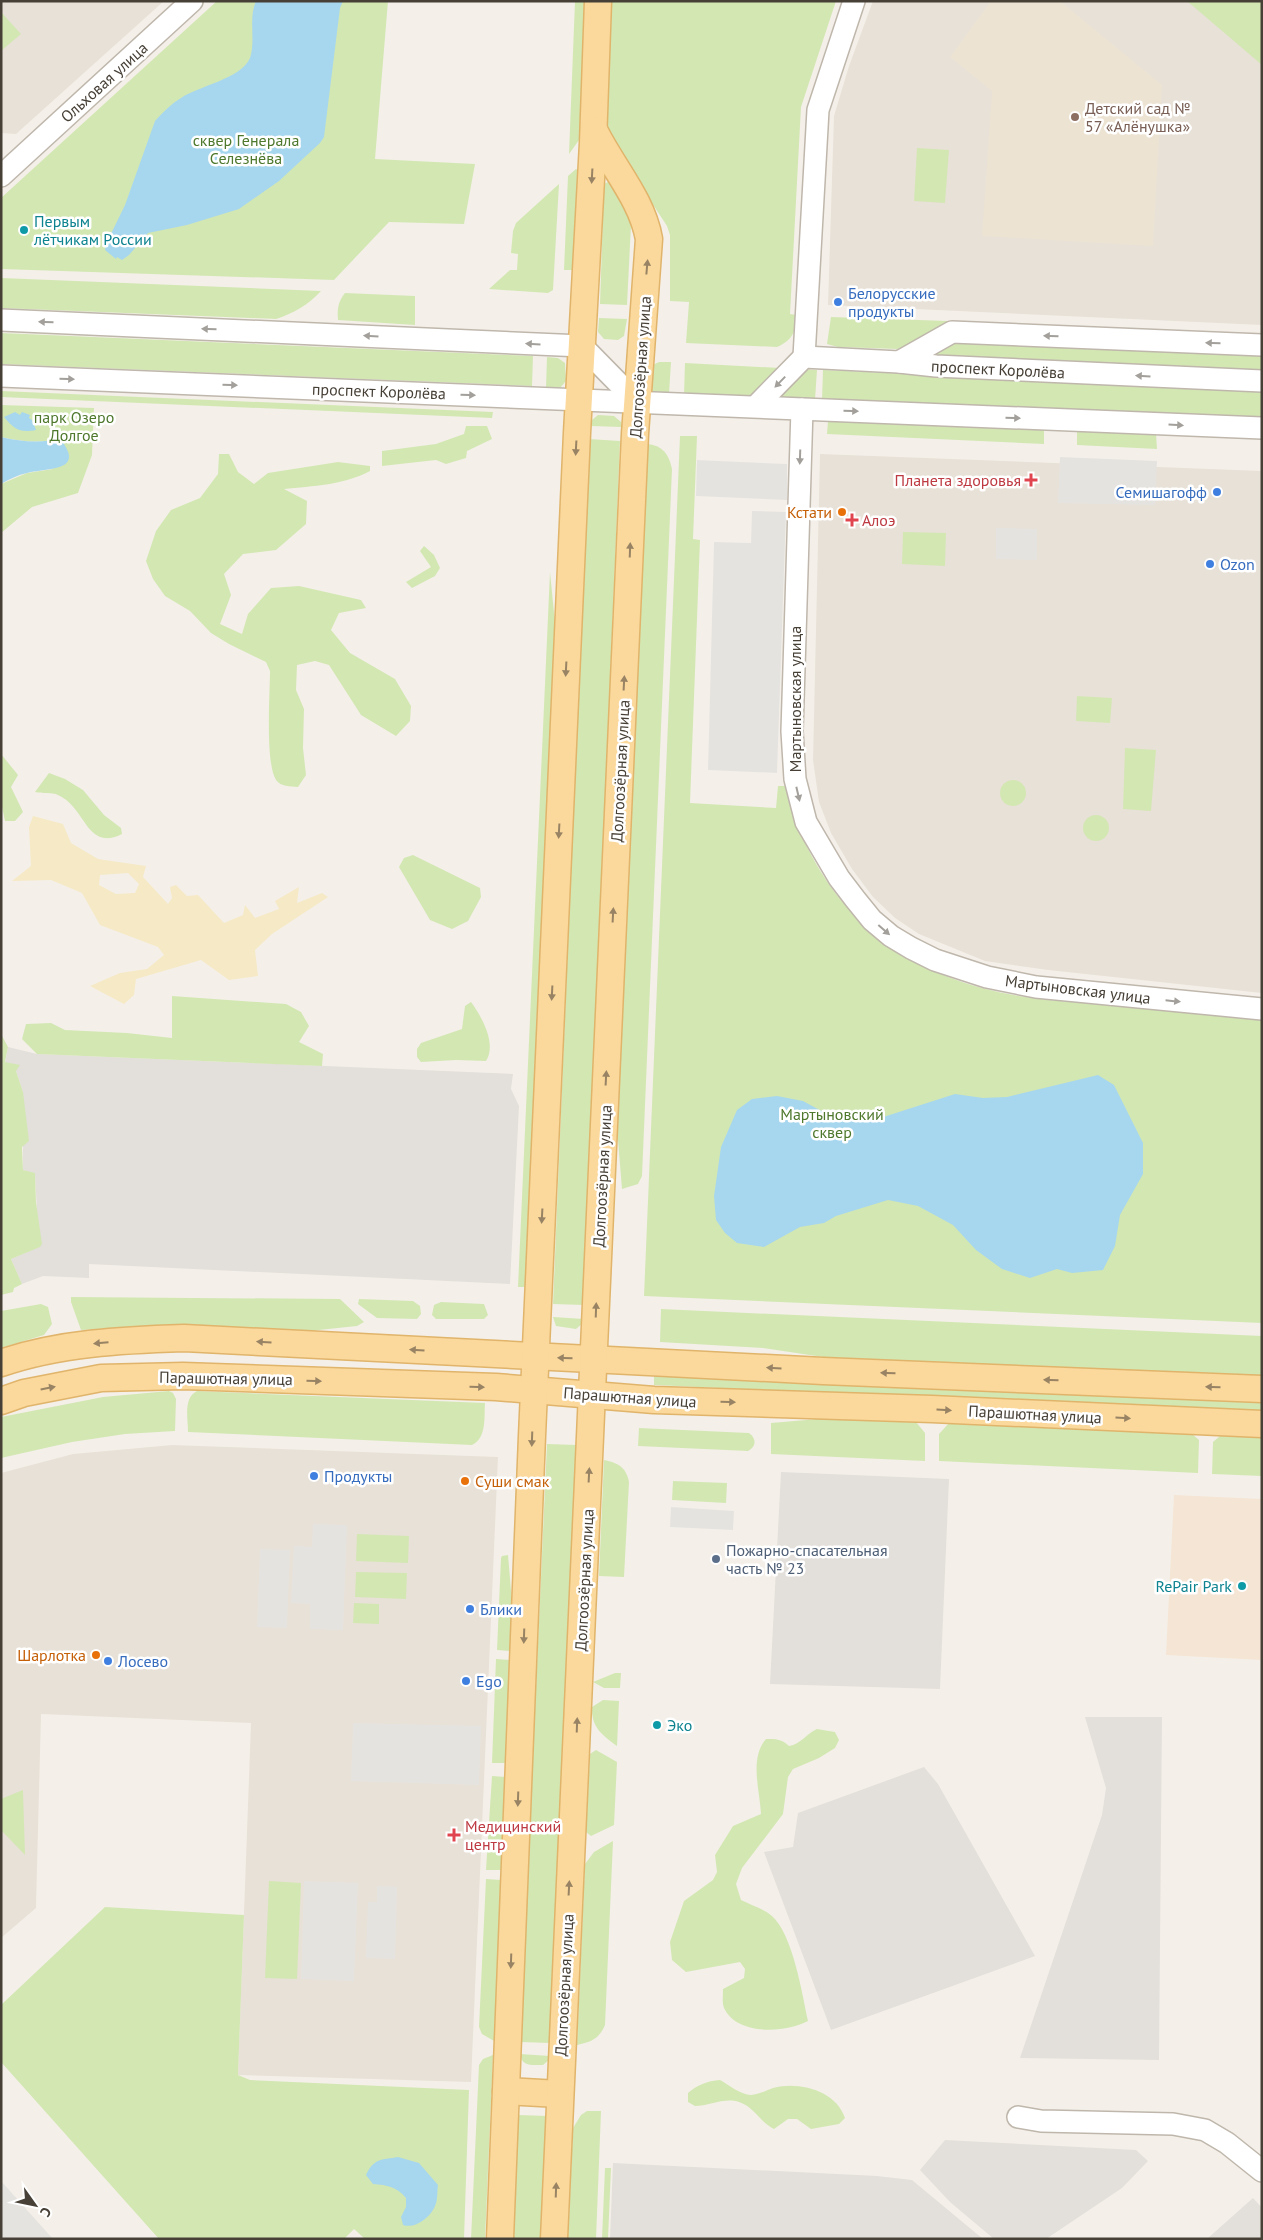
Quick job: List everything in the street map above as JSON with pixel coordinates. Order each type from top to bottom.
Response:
[{"type":"main road","name":"Долгоозёрная улица","points":[[500,2239],[534,1390],[598,1]]},
{"type":"main road","name":"Долгоозёрная улица","points":[[554,2239],[559,2094],[637,402],[649,239],[640,207],[606,154],[593,127]]},
{"type":"main road","name":"Парашютная улица","points":[[1,1363],[80,1345],[141,1339],[184,1338],[823,1371],[1262,1389]]},
{"type":"main road","name":"Парашютная улица","points":[[1,1401],[24,1393],[101,1378],[174,1376],[496,1387],[654,1400],[1262,1424]]},
{"type":"main road","points":[[506,2091],[559,2094]]},
{"type":"street","name":"Ольховая улица","points":[[6,163],[192,1]]},
{"type":"street","points":[[756,406],[804,357],[818,110],[854,1]]},
{"type":"street","points":[[1,320],[582,346],[637,402]]},
{"type":"street","points":[[899,362],[952,332],[1262,344]]},
{"type":"street","name":"проспект Королёва","points":[[804,357],[936,366],[1262,381]]},
{"type":"street","name":"проспект Королёва","points":[[1,376],[1262,428]]},
{"type":"street","name":"Мартыновская улица","points":[[802,409],[792,731],[795,779],[810,829],[838,878],[885,931],[911,948],[935,960],[987,977],[1036,987],[1262,1010]]},
{"type":"street","points":[[1018,2117],[1041,2121],[1173,2124],[1205,2130],[1227,2142],[1262,2171]]},
{"type":"shaded area","points":[[1,1],[164,1],[16,134],[1,133]]},
{"type":"shaded area","points":[[873,1],[1262,1],[1262,325],[828,305],[834,116],[849,66]]},
{"type":"shaded area","name":"Детский сад № 57 «Алёнушка»","points":[[991,1],[1060,1],[1162,85],[1153,246],[982,236],[992,91],[950,57]]},
{"type":"shaded area","points":[[820,454],[1262,471],[1262,993],[1048,970],[985,961],[919,934],[895,918],[873,897],[852,869],[831,833],[819,802],[813,760]]},
{"type":"shaded area","points":[[1060,457],[1157,461],[1155,505],[1058,503]]},
{"type":"shaded area","points":[[697,460],[787,464],[787,500],[696,496]]},
{"type":"shaded area","points":[[752,511],[786,512],[777,773],[708,770],[714,542],[751,543]]},
{"type":"shaded area","points":[[996,528],[1037,529],[1037,560],[996,559]]},
{"type":"shaded area","points":[[8,1047],[37,1054],[513,1074],[511,1089],[519,1106],[510,1284],[89,1264],[89,1278],[43,1276],[22,1284],[11,1259],[39,1247],[35,1174],[23,1170],[23,1092],[16,1071],[5,1063]]},
{"type":"shaded area","points":[[172,1445],[498,1457],[471,2082],[238,2075],[251,1723],[41,1714],[36,1908],[1,1938],[1,1473],[73,1454]]},
{"type":"shaded area","points":[[781,1472],[949,1479],[940,1689],[770,1684]]},
{"type":"shaded area","points":[[1174,1495],[1262,1499],[1262,1660],[1166,1655]]},
{"type":"shaded area","points":[[671,1507],[734,1511],[733,1530],[670,1527]]},
{"type":"shaded area","points":[[313,1524],[347,1525],[343,1630],[310,1629],[310,1604],[291,1603],[294,1546],[312,1547]]},
{"type":"shaded area","points":[[260,1549],[290,1550],[287,1628],[257,1627]]},
{"type":"shaded area","points":[[1085,1717],[1162,1717],[1159,2060],[1020,2058],[1102,1815],[1106,1788]]},
{"type":"shaded area","points":[[353,1723],[481,1726],[479,1785],[351,1781]]},
{"type":"shaded area","points":[[924,1767],[938,1784],[1035,1956],[831,2030],[764,1852],[793,1847],[798,1813]]},
{"type":"shaded area","points":[[304,1881],[358,1883],[354,1981],[301,1979]]},
{"type":"shaded area","points":[[377,1886],[397,1887],[395,1959],[366,1958],[368,1902],[377,1902]]},
{"type":"shaded area","points":[[945,2140],[1136,2150],[1148,2161],[1122,2188],[1046,2239],[994,2239],[950,2202],[920,2170]]},
{"type":"shaded area","points":[[613,2163],[877,2176],[912,2180],[983,2239],[610,2239]]},
{"type":"shaded area","points":[[1,2181],[53,2239],[1,2239]]},
{"type":"shaded area","points":[[1253,2198],[1262,2208],[1262,2239],[1207,2239]]},
{"type":"green space","name":"сквер Генерала Селезнёва","points":[[217,1],[388,1],[375,159],[475,164],[464,224],[389,222],[334,280],[1,269],[1,198]]},
{"type":"green space","points":[[575,1],[586,1],[580,134],[579,140],[569,154]]},
{"type":"green space","points":[[611,1],[836,1],[801,107],[790,314],[797,315],[797,321],[790,338],[777,347],[686,343],[689,302],[670,301],[670,235],[667,226],[612,142],[612,133],[606,132]]},
{"type":"green space","points":[[1187,1],[1262,1],[1262,65]]},
{"type":"green space","points":[[1,12],[21,34],[1,51]]},
{"type":"green space","points":[[917,148],[949,150],[945,203],[914,201]]},
{"type":"green space","points":[[576,169],[578,170],[574,270],[564,270],[568,176]]},
{"type":"green space","points":[[608,182],[630,216],[627,305],[600,304],[604,184]]},
{"type":"green space","points":[[559,184],[553,290],[548,293],[489,289],[510,270],[517,270],[518,254],[511,253],[513,231],[516,223]]},
{"type":"green space","points":[[1,278],[321,291],[300,308],[276,319],[1,308]]},
{"type":"green space","points":[[345,293],[415,296],[415,325],[338,320],[338,306]]},
{"type":"green space","points":[[831,317],[948,321],[949,323],[898,349],[838,347],[827,344]]},
{"type":"green space","points":[[599,318],[627,319],[624,336],[618,340],[604,339],[598,332]]},
{"type":"green space","points":[[1,333],[533,356],[532,386],[1,364]]},
{"type":"green space","points":[[959,339],[1262,352],[1262,373],[937,358],[932,354]]},
{"type":"green space","points":[[547,357],[558,358],[565,363],[566,381],[560,388],[546,388]]},
{"type":"green space","points":[[659,362],[671,362],[669,394],[657,394],[650,389],[651,366]]},
{"type":"green space","points":[[685,363],[817,370],[815,400],[684,394]]},
{"type":"green space","points":[[823,370],[1262,390],[1262,419],[822,400]]},
{"type":"green space","points":[[1,391],[493,412],[492,418],[1,397]]},
{"type":"green space","name":"парк Озеро Долгое","points":[[1,405],[94,408],[92,455],[78,493],[32,507],[1,533],[1,484],[27,473],[53,469],[61,439],[31,441],[1,437]]},
{"type":"green space","points":[[598,415],[614,416],[621,422],[621,427],[590,426],[592,420]]},
{"type":"green space","points":[[828,421],[1044,427],[1044,444],[827,434]]},
{"type":"green space","points":[[466,426],[487,426],[492,439],[467,451],[466,458],[446,464],[436,460],[382,466],[382,451],[436,444],[464,434]]},
{"type":"green space","points":[[1077,429],[1156,433],[1157,449],[1077,445]]},
{"type":"green space","name":"Мартыновский сквер","points":[[680,436],[697,436],[693,539],[700,540],[690,803],[776,808],[778,786],[785,786],[799,829],[817,865],[838,897],[863,924],[891,946],[922,965],[956,980],[993,991],[1032,998],[1262,1019],[1262,1323],[644,1296]]},
{"type":"green space","points":[[589,439],[620,441],[584,1305],[553,1304]]},
{"type":"green space","points":[[647,444],[657,446],[664,451],[672,469],[642,1176],[638,1184],[622,1189],[617,1128]]},
{"type":"green space","points":[[219,454],[229,454],[238,472],[254,484],[268,473],[338,462],[370,466],[370,471],[350,479],[328,484],[284,489],[307,501],[306,524],[276,550],[243,554],[224,574],[231,595],[220,624],[242,634],[248,614],[271,588],[299,586],[361,600],[366,608],[339,613],[331,630],[350,653],[395,679],[411,706],[410,721],[396,736],[361,715],[329,665],[315,661],[297,665],[296,690],[304,709],[303,748],[306,775],[298,787],[280,784],[276,780],[273,771],[269,744],[270,671],[266,662],[211,633],[190,611],[165,596],[153,579],[146,561],[156,531],[171,510],[200,498],[218,474]]},
{"type":"green space","points":[[903,532],[946,533],[945,566],[902,564]]},
{"type":"green space","points":[[424,546],[434,555],[440,568],[435,576],[412,588],[406,582],[431,567],[420,551]]},
{"type":"green space","points":[[550,572],[555,623],[526,1287],[518,1287]]},
{"type":"green space","points":[[1077,696],[1112,698],[1110,723],[1076,721]]},
{"type":"green space","points":[[1125,748],[1156,750],[1151,811],[1123,809]]},
{"type":"green space","points":[[1,754],[18,775],[11,787],[23,812],[15,821],[5,821],[1,802]]},
{"type":"green space","points":[[49,773],[65,779],[83,790],[104,815],[121,828],[122,834],[110,838],[101,837],[93,833],[67,801],[56,794],[35,792]]},
{"type":"green space","points":[[1013,780],[1022,784],[1026,793],[1022,802],[1013,806],[1004,802],[1000,793],[1004,784]]},
{"type":"green space","points":[[1096,815],[1105,819],[1109,828],[1105,837],[1096,841],[1087,837],[1083,828],[1087,819]]},
{"type":"green space","points":[[413,855],[480,888],[481,897],[468,921],[452,929],[430,920],[399,867],[404,858]]},
{"type":"green space","points":[[172,996],[286,1004],[301,1012],[309,1026],[299,1042],[323,1054],[322,1066],[37,1054],[22,1039],[26,1024],[51,1023],[65,1030],[127,1033],[172,1038]]},
{"type":"green space","points":[[471,1002],[480,1015],[487,1031],[490,1047],[486,1061],[421,1062],[417,1057],[417,1049],[421,1043],[462,1029],[465,1006]]},
{"type":"green space","points":[[1,1034],[8,1047],[5,1062],[20,1065],[16,1071],[23,1092],[29,1141],[22,1147],[23,1170],[35,1173],[36,1202],[42,1244],[40,1247],[11,1259],[22,1284],[14,1288],[13,1292],[1,1295]]},
{"type":"green space","points":[[71,1297],[340,1299],[364,1322],[357,1326],[309,1331],[181,1324],[81,1330]]},
{"type":"green space","points":[[359,1299],[413,1301],[420,1306],[421,1314],[417,1319],[377,1318],[358,1304]]},
{"type":"green space","points":[[441,1302],[484,1304],[488,1315],[484,1319],[436,1319],[432,1315],[434,1305]]},
{"type":"green space","points":[[41,1304],[48,1307],[52,1324],[44,1335],[1,1348],[1,1311]]},
{"type":"green space","points":[[661,1309],[1262,1336],[1262,1376],[823,1357],[763,1348],[660,1342]]},
{"type":"green space","points":[[553,1317],[584,1319],[583,1323],[576,1329],[556,1326]]},
{"type":"green space","points":[[654,1376],[1262,1402],[1262,1412],[654,1385]]},
{"type":"green space","points":[[169,1391],[173,1393],[176,1399],[175,1431],[125,1434],[72,1442],[1,1458],[1,1417],[103,1397]]},
{"type":"green space","points":[[197,1391],[485,1403],[484,1427],[477,1442],[472,1445],[188,1432],[188,1403]]},
{"type":"green space","points":[[830,1418],[916,1422],[925,1433],[925,1461],[771,1454],[771,1423]]},
{"type":"green space","points":[[949,1423],[1191,1433],[1199,1440],[1198,1473],[939,1461],[939,1434]]},
{"type":"green space","points":[[639,1428],[749,1433],[754,1443],[753,1447],[748,1451],[638,1446]]},
{"type":"green space","points":[[1220,1436],[1262,1437],[1262,1476],[1212,1474],[1213,1442]]},
{"type":"green space","points":[[547,1444],[577,1445],[550,2043],[520,2042]]},
{"type":"green space","points":[[604,1460],[621,1466],[629,1482],[624,1577],[599,1576]]},
{"type":"green space","points":[[673,1481],[727,1483],[726,1503],[672,1500]]},
{"type":"green space","points":[[357,1534],[409,1536],[408,1563],[356,1561]]},
{"type":"green space","points":[[508,1555],[513,1614],[511,1651],[497,1650],[501,1558]]},
{"type":"green space","points":[[356,1572],[407,1573],[406,1599],[355,1597]]},
{"type":"green space","points":[[354,1603],[379,1604],[379,1624],[353,1623]]},
{"type":"green space","points":[[496,1659],[511,1660],[507,1763],[492,1763]]},
{"type":"green space","points":[[615,1673],[621,1673],[620,1688],[604,1688],[593,1682]]},
{"type":"green space","points":[[603,1700],[619,1701],[617,1746],[598,1730],[593,1720],[592,1707]]},
{"type":"green space","points":[[817,1729],[835,1732],[839,1740],[835,1748],[819,1758],[793,1769],[788,1777],[783,1814],[742,1868],[736,1884],[741,1900],[772,1916],[786,1936],[800,1980],[808,2021],[775,2030],[750,2028],[730,2017],[723,2004],[723,1989],[744,1978],[745,1969],[740,1962],[686,1972],[672,1960],[670,1942],[684,1901],[713,1880],[717,1872],[715,1855],[733,1826],[761,1814],[757,1765],[761,1747],[766,1739],[779,1740],[789,1746],[797,1743]]},
{"type":"green space","points":[[596,1750],[617,1762],[614,1825],[591,1836],[586,1832],[590,1754]]},
{"type":"green space","points":[[492,1776],[506,1777],[501,1870],[486,1870]]},
{"type":"green space","points":[[23,1790],[25,1855],[1,1830],[1,1799]]},
{"type":"green space","points":[[613,1841],[605,2025],[600,2034],[594,2039],[577,2045],[585,1864],[594,1852]]},
{"type":"green space","points":[[486,1879],[501,1880],[494,2041],[482,2034],[479,2027]]},
{"type":"green space","points":[[269,1881],[301,1883],[297,1979],[265,1978]]},
{"type":"green space","points":[[105,1907],[244,1915],[238,2075],[250,2080],[469,2090],[464,2239],[365,2239],[354,2229],[344,2239],[159,2239],[1,2062],[1,2005]]},
{"type":"green space","points":[[520,2054],[550,2056],[549,2060],[543,2065],[531,2065],[523,2061]]},
{"type":"green space","points":[[493,2055],[485,2239],[471,2239],[479,2065],[483,2059]]},
{"type":"green space","points":[[720,2080],[747,2095],[783,2086],[805,2087],[816,2090],[834,2101],[845,2118],[839,2124],[811,2129],[797,2119],[788,2119],[774,2129],[749,2107],[739,2102],[723,2101],[695,2106],[688,2102],[688,2093],[695,2088],[707,2082]]},
{"type":"green space","points":[[587,2111],[601,2111],[596,2239],[568,2239],[573,2128],[581,2115]]},
{"type":"green space","points":[[518,2115],[548,2116],[542,2239],[512,2239]]},
{"type":"green space","points":[[605,2168],[611,2168],[608,2239],[602,2239]]},
{"type":"sand","points":[[33,816],[63,824],[71,843],[98,859],[146,866],[143,877],[168,904],[172,898],[170,887],[176,885],[187,896],[198,895],[224,923],[243,915],[245,905],[255,918],[279,909],[275,901],[299,887],[297,903],[322,893],[328,897],[272,934],[255,950],[258,976],[229,980],[201,960],[136,979],[134,995],[124,1004],[90,986],[120,973],[147,969],[164,955],[158,947],[100,925],[82,893],[51,880],[12,881],[31,866],[29,827]],"holes":[[[128,873],[139,884],[135,893],[116,894],[99,885],[100,875]]]},
{"type":"water","points":[[256,1],[343,1],[340,8],[324,137],[279,181],[239,209],[187,225],[148,233],[129,255],[122,260],[117,257],[116,259],[105,250],[106,244],[125,205],[155,121],[167,108],[181,98],[229,77],[245,65],[252,51],[253,15]]},
{"type":"water","points":[[15,412],[20,415],[22,412],[30,415],[29,418],[32,420],[36,430],[22,431],[11,425],[4,417]]},
{"type":"water","points":[[1,437],[31,441],[61,439],[68,453],[68,461],[61,466],[14,477],[1,484]]},
{"type":"water","points":[[1098,1075],[1114,1085],[1143,1143],[1143,1174],[1120,1215],[1115,1246],[1103,1270],[1072,1273],[1057,1269],[1030,1278],[1002,1269],[976,1250],[953,1225],[918,1206],[888,1200],[836,1216],[824,1223],[800,1227],[764,1247],[737,1243],[725,1233],[716,1220],[714,1196],[721,1147],[737,1110],[752,1099],[777,1096],[803,1101],[838,1120],[874,1120],[955,1094],[983,1098],[1007,1097]]},
{"type":"water","points":[[398,2157],[419,2163],[438,2185],[437,2201],[430,2215],[422,2222],[408,2226],[403,2225],[401,2217],[406,2207],[406,2198],[399,2191],[391,2187],[373,2184],[366,2175],[375,2163]]},
{"type":"place","name":"Детский сад № 57 «Алёнушка»","points":[[1075,117]]},
{"type":"place","name":"Первым лётчикам России","points":[[24,230]]},
{"type":"place","name":"Белорусские продукты","points":[[838,302]]},
{"type":"place","name":"Планета здоровья","points":[[1031,480]]},
{"type":"place","name":"Семишагофф","points":[[1217,492]]},
{"type":"place","name":"Кстати","points":[[842,512]]},
{"type":"place","name":"Алоэ","points":[[852,520]]},
{"type":"place","name":"Ozon","points":[[1210,564]]},
{"type":"place","name":"Продукты","points":[[314,1476]]},
{"type":"place","name":"Суши смак","points":[[465,1481]]},
{"type":"place","name":"Пожарно-спасательная часть № 23","points":[[716,1559]]},
{"type":"place","name":"RePair Park","points":[[1242,1586]]},
{"type":"place","name":"Блики","points":[[470,1609]]},
{"type":"place","name":"Шарлотка","points":[[96,1655]]},
{"type":"place","name":"Лосево","points":[[108,1661]]},
{"type":"place","name":"Ego","points":[[466,1681]]},
{"type":"place","name":"Эко","points":[[657,1725]]},
{"type":"place","name":"Медицинский центр","points":[[454,1835]]}]
